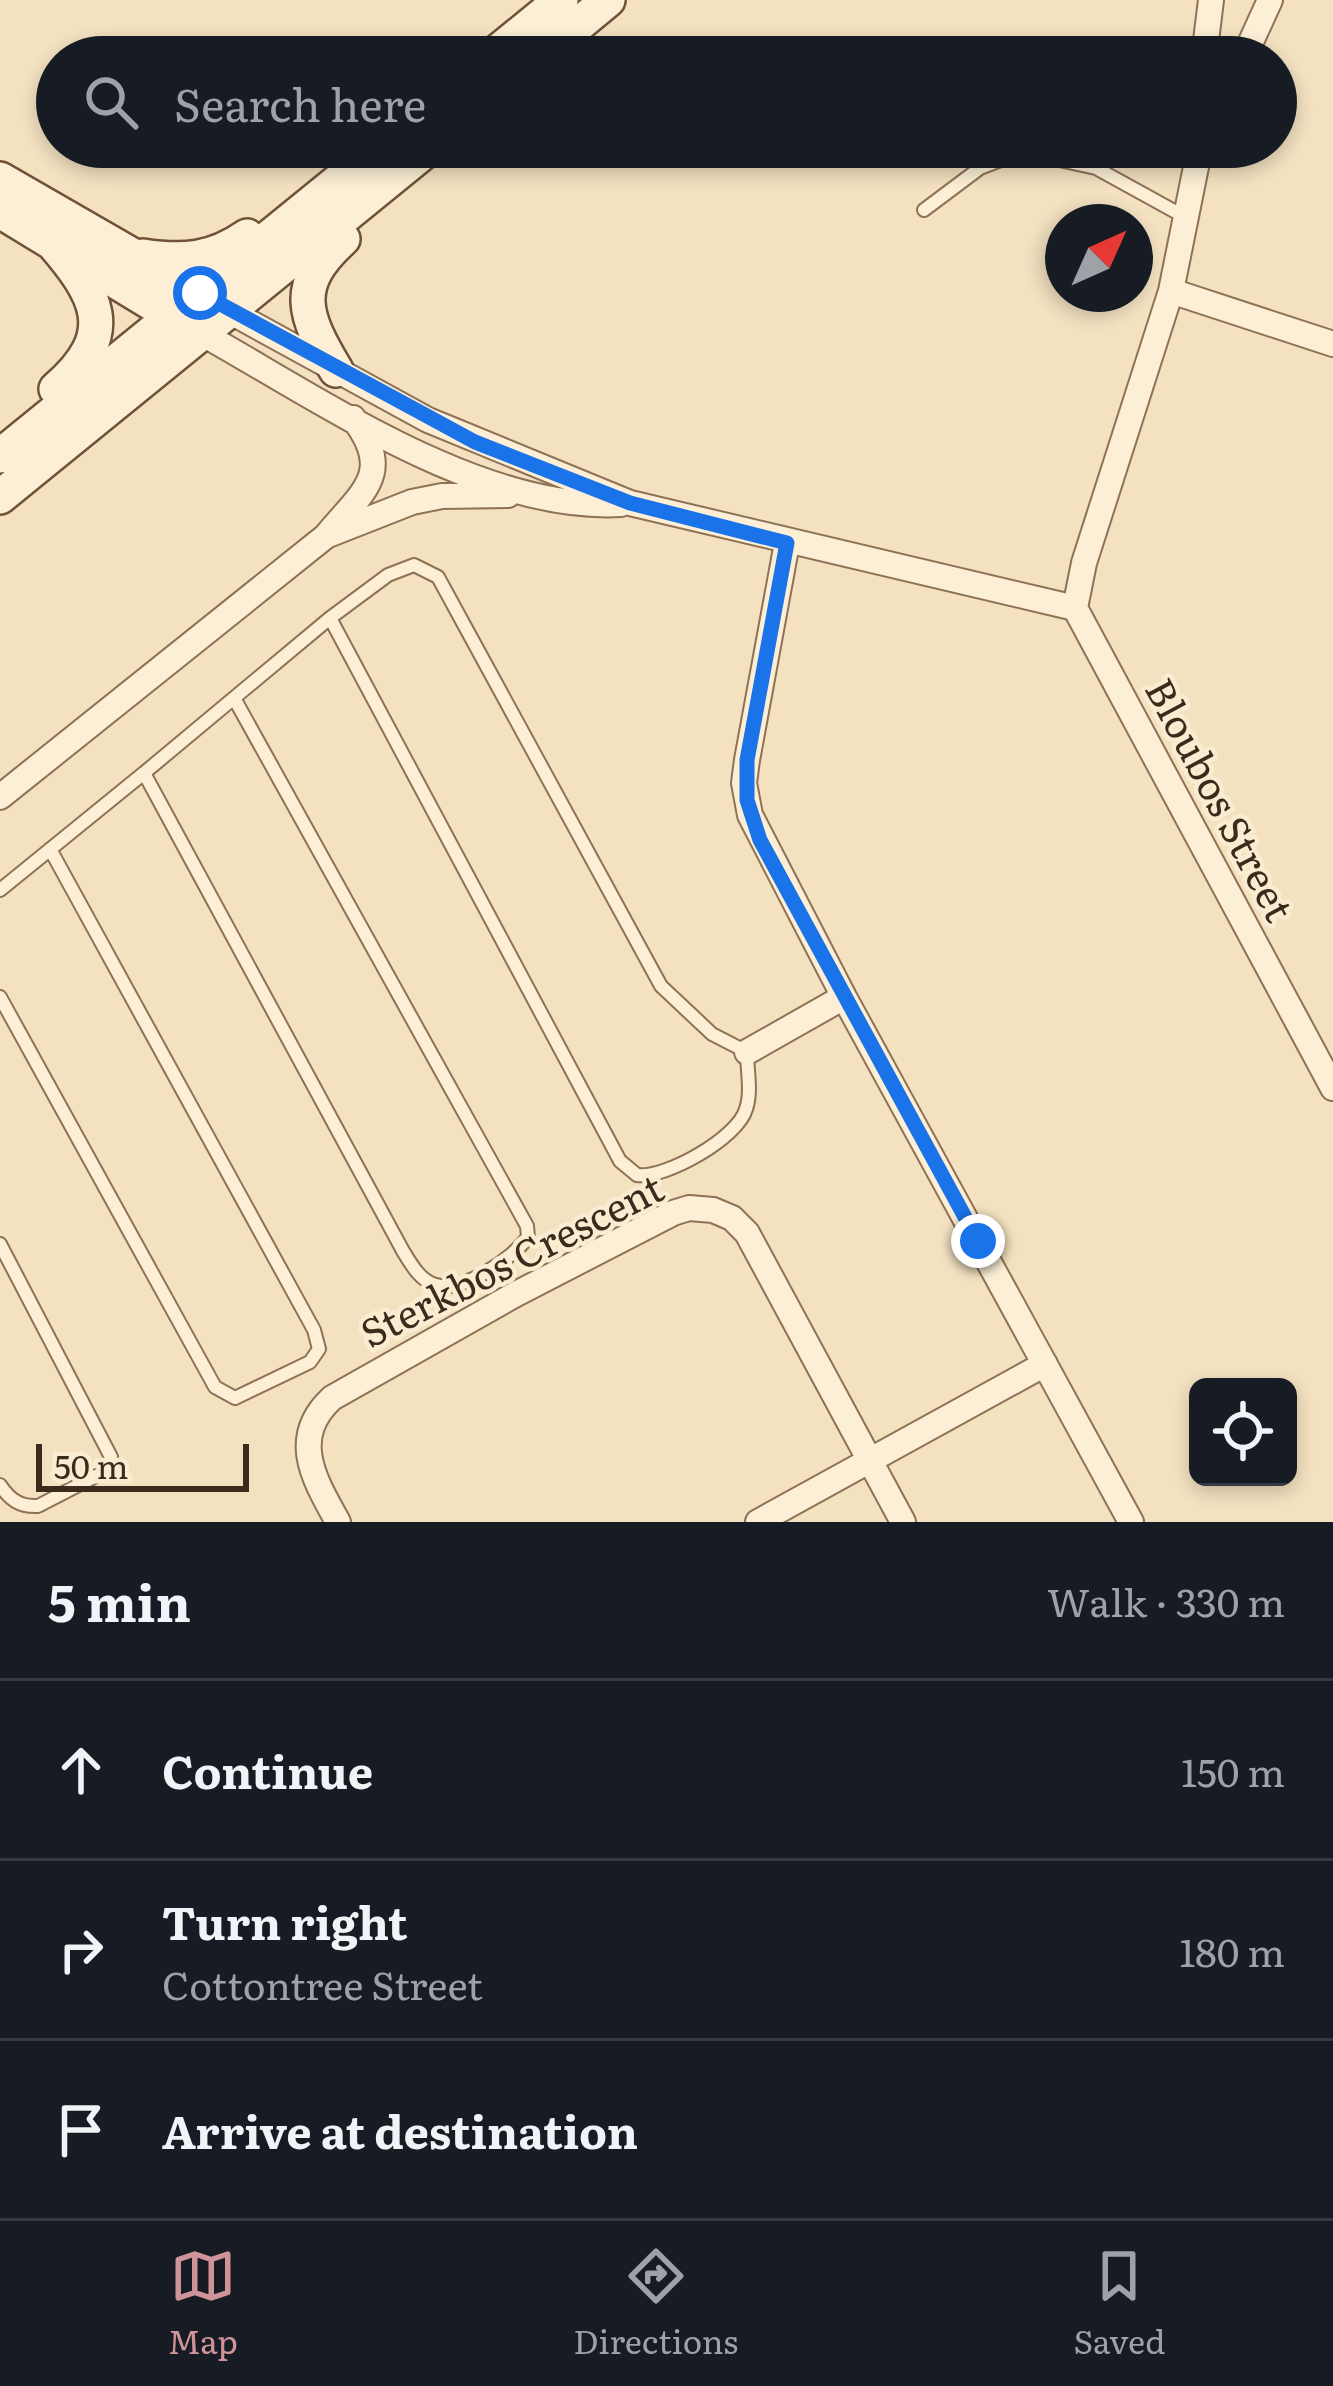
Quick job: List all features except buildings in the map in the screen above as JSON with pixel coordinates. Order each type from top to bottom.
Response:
[{"type":"main road","points":[[517,36],[561,0]]},
{"type":"main road","points":[[564,36],[608,0]]},
{"type":"main road","points":[[129,253],[186,261],[216,254],[349,168]]},
{"type":"main road","points":[[0,497],[186,325],[200,293],[354,168]]},
{"type":"main road","points":[[0,456],[186,325],[229,311],[405,168]]},
{"type":"main road","points":[[336,370],[309,321],[311,278],[330,251],[390,195],[411,168]]},
{"type":"main road","points":[[0,179],[229,311]]},
{"type":"main road","points":[[0,211],[186,325]]},
{"type":"main road","points":[[0,437],[72,375],[94,334],[96,316],[87,285],[50,240]]},
{"type":"street","points":[[1207,36],[1211,0]]},
{"type":"street","points":[[1254,36],[1270,0]]},
{"type":"street","points":[[229,311],[475,442],[630,503],[1075,608],[1084,563],[1171,291],[1194,168]]},
{"type":"street","points":[[1171,291],[1333,344]]},
{"type":"street","points":[[186,325],[425,458],[521,495]]},
{"type":"street","points":[[0,797],[326,536],[373,472],[375,455],[370,441],[353,418]]},
{"type":"street","points":[[326,536],[412,502],[442,496],[521,495],[599,505],[630,503]]},
{"type":"street","points":[[787,543],[744,783],[760,840],[1132,1522]]},
{"type":"street","name":"Bloubos Street","points":[[1075,608],[1333,1088]]},
{"type":"street","points":[[747,1052],[844,997]]},
{"type":"street","name":"Sterkbos Crescent","points":[[338,1522],[314,1479],[306,1448],[314,1420],[332,1397],[516,1294],[688,1208],[723,1214],[746,1233],[869,1462]]},
{"type":"street","points":[[758,1522],[1045,1364]]},
{"type":"street","points":[[869,1462],[903,1522]]},
{"type":"lane","points":[[924,210],[980,168]]},
{"type":"lane","points":[[1096,168],[1185,217]]},
{"type":"lane","points":[[0,890],[330,618],[400,569],[414,565],[438,577],[662,986],[712,1034],[747,1052],[747,1108],[731,1131],[656,1175],[637,1175],[627,1169],[330,618]]},
{"type":"lane","points":[[144,773],[413,1268],[431,1284],[452,1286],[519,1249],[528,1237],[524,1219],[234,698]]},
{"type":"lane","points":[[0,997],[215,1387],[235,1397],[310,1362],[319,1349],[314,1330],[50,850]]},
{"type":"lane","points":[[0,1244],[110,1457],[100,1474],[38,1505],[14,1502],[0,1485]]},
{"type":"route","points":[[200,293],[475,442],[630,503],[787,543],[747,760],[744,783],[750,815],[978,1241]]}]
